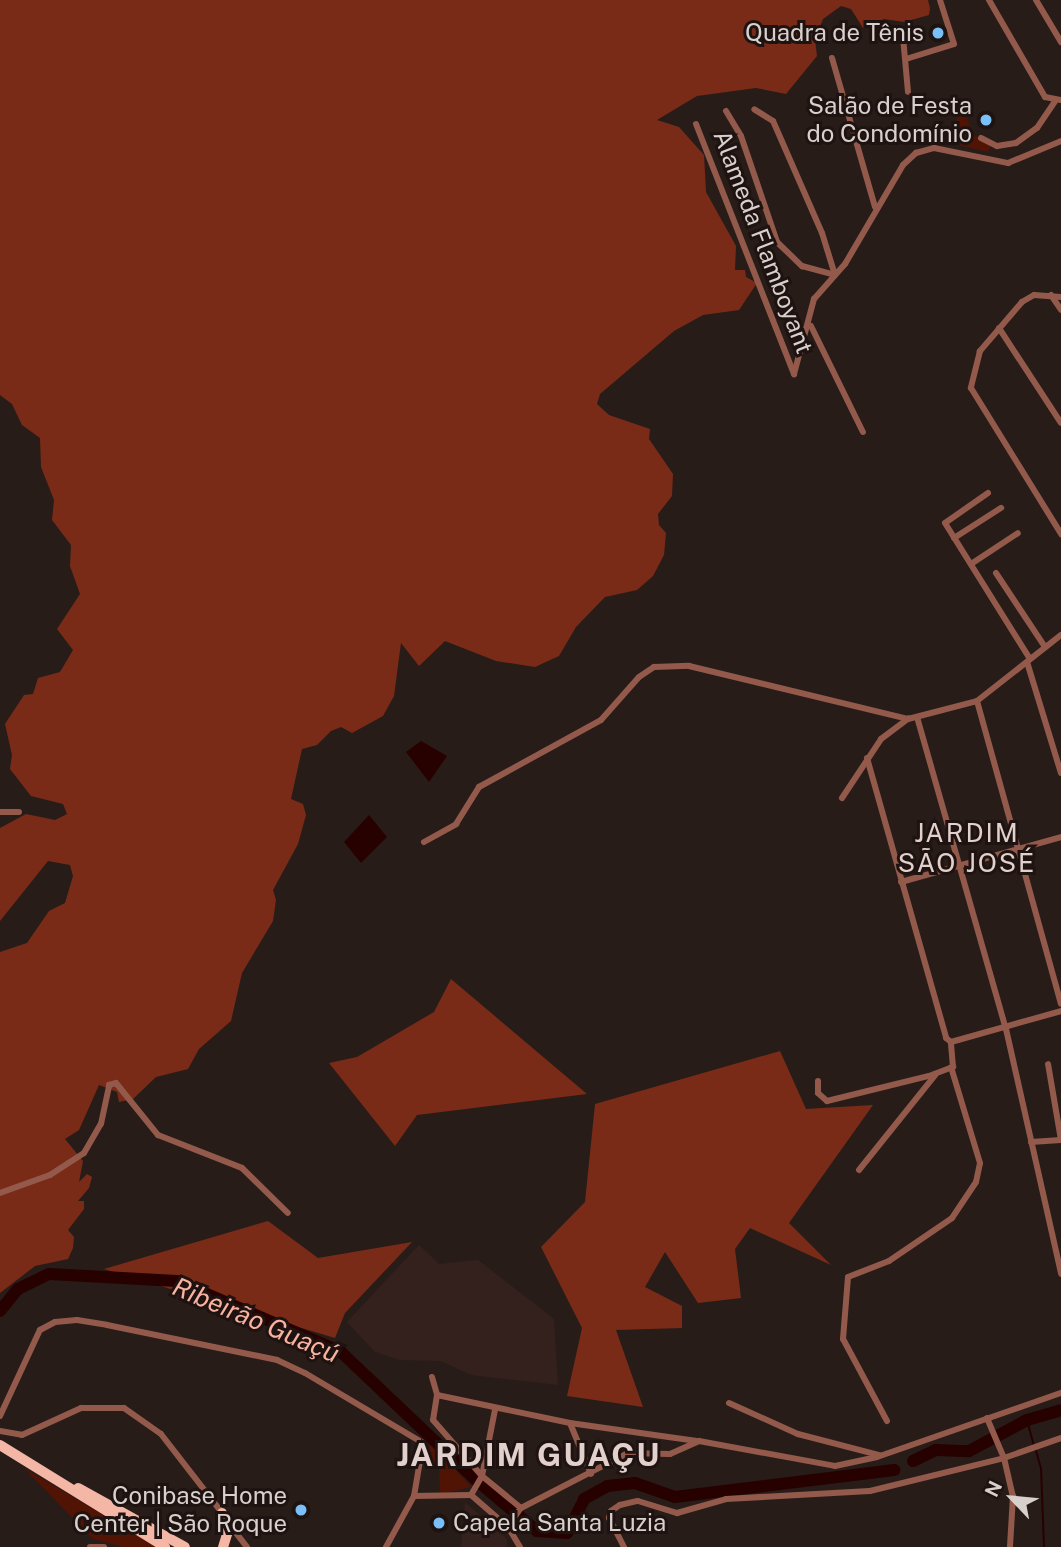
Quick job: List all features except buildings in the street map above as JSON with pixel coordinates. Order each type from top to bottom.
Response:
[{"type":"highway","points":[[0,1445],[165,1547]]},
{"type":"highway","points":[[22,1459],[185,1547]]},
{"type":"highway","points":[[222,1513],[228,1531],[223,1547]]},
{"type":"street","points":[[906,59],[954,44],[940,0]]},
{"type":"street","points":[[981,138],[997,146],[1016,143],[1037,128],[1058,101],[1045,97],[989,0]]},
{"type":"street","points":[[1036,0],[1061,42]]},
{"type":"street","points":[[903,37],[908,92]]},
{"type":"street","points":[[832,58],[876,207]]},
{"type":"street","points":[[754,109],[773,121],[822,233],[835,275]]},
{"type":"street","points":[[726,111],[741,136],[777,242],[802,266],[835,275]]},
{"type":"street","name":"Alameda Flamboyant","points":[[696,124],[794,374],[810,324]]},
{"type":"street","points":[[863,432],[810,324],[814,299],[835,275],[889,183],[916,153],[934,148],[1009,163],[1061,141]]},
{"type":"street","points":[[1060,531],[973,399],[973,368],[999,328],[1022,302],[1034,295],[1061,297]]},
{"type":"street","points":[[1051,295],[1061,310]]},
{"type":"street","points":[[999,328],[1061,424]]},
{"type":"street","points":[[988,494],[946,519],[954,538],[1028,660],[1061,773]]},
{"type":"street","points":[[954,538],[1001,508]]},
{"type":"street","points":[[971,564],[1018,533]]},
{"type":"street","points":[[996,573],[1045,647]]},
{"type":"street","points":[[842,798],[881,739],[908,719],[977,701],[1061,635]]},
{"type":"street","points":[[424,842],[456,824],[479,787],[601,720],[639,677],[654,667],[689,666],[908,719]]},
{"type":"street","points":[[977,701],[1061,1004]]},
{"type":"street","points":[[917,717],[1006,1029],[1061,1274]]},
{"type":"street","points":[[867,758],[946,1038],[951,1042]]},
{"type":"street","points":[[0,812],[19,813]]},
{"type":"street","points":[[901,882],[1061,838]]},
{"type":"street","points":[[951,1042],[1006,1029],[1061,1011]]},
{"type":"street","points":[[887,1421],[843,1339],[848,1277],[889,1261],[952,1218],[976,1182],[980,1163],[951,1068],[951,1042]]},
{"type":"street","points":[[1031,1142],[1061,1140],[1048,1064]]},
{"type":"street","points":[[817,1081],[818,1093],[827,1101],[951,1068]]},
{"type":"street","points":[[859,1170],[936,1073]]},
{"type":"street","points":[[0,1193],[50,1175],[78,1159],[101,1124],[109,1085],[117,1083],[158,1135],[242,1168],[288,1213]]},
{"type":"street","points":[[0,1416],[23,1359],[40,1330],[55,1322],[77,1321],[277,1360],[423,1443],[414,1496],[386,1547]]},
{"type":"street","points":[[432,1377],[437,1395],[433,1420],[479,1480],[517,1513]]},
{"type":"street","points":[[437,1395],[495,1410],[699,1441],[835,1466],[880,1456],[1061,1393]]},
{"type":"street","points":[[729,1403],[798,1434],[880,1456]]},
{"type":"street","points":[[0,1431],[22,1435],[81,1408],[124,1408],[161,1434],[247,1547]]},
{"type":"street","points":[[471,1494],[479,1480],[495,1410]]},
{"type":"street","points":[[987,1419],[1004,1458],[1013,1496],[1010,1547]]},
{"type":"street","points":[[570,1423],[591,1474]]},
{"type":"street","points":[[624,1547],[609,1518],[611,1511],[620,1505],[638,1501],[677,1513],[726,1499],[870,1492],[1004,1458],[1061,1438]]},
{"type":"street","points":[[509,1527],[517,1513],[628,1453],[670,1454],[699,1441]]},
{"type":"street","points":[[414,1496],[471,1494],[509,1527],[520,1547]]},
{"type":"street","points":[[90,1547],[104,1547]]},
{"type":"shaded area","points":[[0,0],[928,0],[930,8],[929,15],[904,22],[884,19],[863,28],[851,9],[841,6],[823,19],[815,40],[817,56],[786,94],[756,88],[697,96],[657,120],[679,127],[704,155],[706,192],[736,246],[735,270],[745,270],[746,277],[757,283],[739,310],[703,315],[674,331],[600,394],[597,404],[609,415],[650,429],[649,439],[673,474],[672,496],[658,514],[659,525],[666,533],[664,555],[653,576],[637,590],[605,597],[576,627],[559,656],[535,667],[496,661],[445,641],[419,666],[401,643],[394,696],[383,716],[352,733],[341,727],[331,731],[317,745],[302,749],[291,799],[303,804],[306,815],[298,844],[273,890],[276,900],[273,921],[242,973],[231,1021],[199,1049],[188,1069],[156,1077],[133,1099],[119,1102],[117,1092],[99,1085],[79,1130],[65,1139],[83,1161],[79,1182],[87,1174],[92,1177],[89,1188],[78,1201],[84,1201],[84,1209],[68,1230],[74,1237],[68,1259],[35,1266],[0,1293],[0,952],[27,943],[49,911],[65,903],[73,876],[70,865],[48,861],[0,921],[0,828],[26,814],[55,820],[67,814],[63,804],[31,796],[10,769],[12,755],[5,724],[24,695],[33,694],[38,678],[60,672],[73,650],[57,629],[80,594],[70,566],[71,545],[52,520],[54,500],[41,467],[40,438],[22,425],[12,404],[0,395]]},
{"type":"shaded area","points":[[964,102],[971,133],[991,145],[988,152],[959,145],[956,111]]},
{"type":"shaded area","points":[[421,741],[447,756],[429,782],[406,752]]},
{"type":"shaded area","points":[[369,815],[387,837],[361,863],[344,842]]},
{"type":"shaded area","points":[[451,979],[587,1094],[417,1115],[395,1146],[329,1063],[357,1057],[434,1012]]},
{"type":"shaded area","points":[[780,1051],[806,1109],[873,1105],[789,1223],[831,1265],[750,1228],[735,1249],[741,1298],[698,1303],[665,1252],[645,1287],[682,1306],[682,1328],[616,1330],[643,1407],[567,1396],[582,1328],[541,1247],[585,1202],[595,1104]]},
{"type":"shaded area","points":[[268,1221],[318,1258],[412,1242],[345,1313],[335,1338],[104,1269]]},
{"type":"shaded area","points":[[419,1245],[439,1264],[478,1260],[554,1319],[558,1385],[471,1375],[441,1361],[400,1360],[375,1352],[347,1322]]},
{"type":"shaded area","points":[[431,1442],[471,1487],[440,1494],[439,1469],[426,1467]]},
{"type":"shaded area","points":[[24,1468],[158,1547],[123,1547],[93,1539]]},
{"type":"shaded area","points":[[465,1502],[507,1539],[507,1547],[461,1547]]},
{"type":"waterway","name":"Ribeirão Guaçú","points":[[0,1311],[18,1289],[49,1274],[177,1281],[341,1352],[475,1479],[537,1531],[567,1533],[584,1499],[607,1486],[635,1483],[675,1497],[894,1470]]},
{"type":"waterway","name":"Ribeirão Guaçú","points":[[913,1461],[936,1450],[969,1451],[1027,1420],[1061,1410]]},
{"type":"waterway","points":[[1027,1420],[1034,1446]]},
{"type":"waterway","points":[[1036,1451],[1041,1468],[1044,1547]]},
{"type":"place","name":"Quadra de Tênis","points":[[938,33]]},
{"type":"place","name":"Salão de Festa do Condomínio","points":[[986,120]]},
{"type":"place","name":"Conibase Home Center | São Roque","points":[[301,1510]]},
{"type":"place","name":"Capela Santa Luzia","points":[[439,1523]]},
{"type":"district","name":"JARDIM SÃO JOSÉ","points":[[967,848]]},
{"type":"district","name":"JARDIM GUAÇU","points":[[529,1455]]}]
